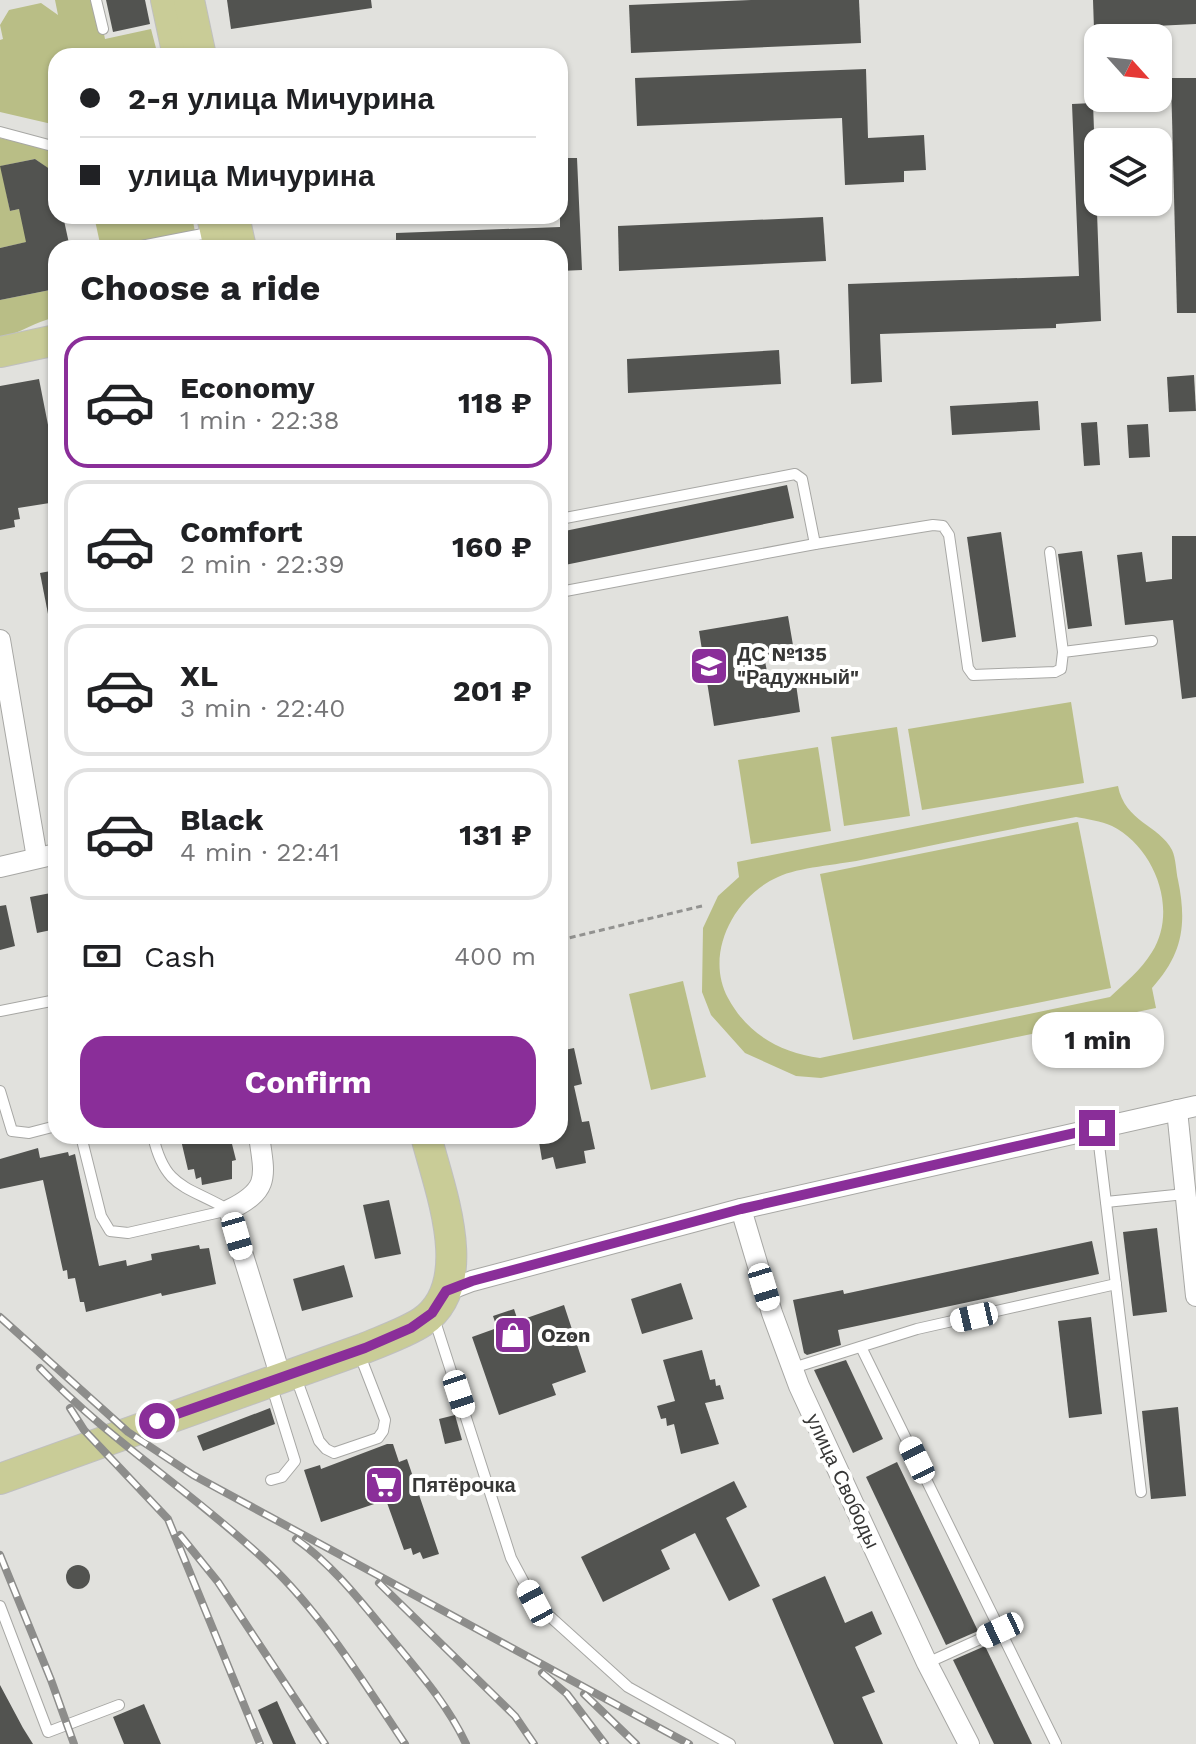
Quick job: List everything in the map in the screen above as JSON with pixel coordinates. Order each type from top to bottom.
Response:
[{"type":"main road","points":[[166,0],[176,48]]},
{"type":"main road","points":[[189,0],[199,48]]},
{"type":"main road","points":[[0,352],[48,342]]},
{"type":"main road","points":[[0,1479],[358,1350],[430,1310],[453,1248],[428,1144]]},
{"type":"street","points":[[0,640],[46,856],[0,867]]},
{"type":"street","points":[[430,1310],[472,1281],[741,1209],[1186,1108],[1185,1194],[1196,1296]]},
{"type":"street","points":[[260,1144],[265,1174],[261,1187],[251,1199],[229,1210],[282,1378]]},
{"type":"street","name":"улица Свободы","points":[[741,1209],[793,1368],[927,1663],[969,1744]]},
{"type":"lane","points":[[96,0],[103,29]]},
{"type":"lane","points":[[0,132],[48,145]]},
{"type":"lane","points":[[167,240],[220,228]]},
{"type":"lane","points":[[568,517],[795,474],[802,479],[815,544]]},
{"type":"lane","points":[[568,590],[815,544],[943,526],[949,535],[968,668],[973,675],[1055,672],[1061,669],[1063,652],[1050,552]]},
{"type":"lane","points":[[1063,652],[1152,641]]},
{"type":"lane","points":[[0,1011],[48,1002]]},
{"type":"lane","points":[[0,1091],[12,1131],[29,1133],[48,1128]]},
{"type":"lane","points":[[1097,1128],[1141,1492]]},
{"type":"lane","points":[[83,1144],[101,1216],[110,1231],[128,1233],[229,1210]]},
{"type":"lane","points":[[155,1144],[159,1163],[172,1180],[229,1210]]},
{"type":"lane","points":[[1106,1202],[1185,1194]]},
{"type":"lane","points":[[793,1368],[917,1329],[1116,1284]]},
{"type":"lane","points":[[430,1310],[511,1558],[535,1603],[628,1687],[730,1744]]},
{"type":"lane","points":[[861,1347],[1056,1744]]},
{"type":"lane","points":[[282,1378],[326,1449],[334,1453],[378,1438],[385,1420],[358,1350]]},
{"type":"lane","points":[[271,1480],[282,1477],[295,1461],[282,1378]]},
{"type":"lane","points":[[0,1606],[48,1732],[119,1705]]},
{"type":"lane","points":[[927,1663],[1000,1630]]},
{"type":"path","points":[[568,938],[702,906]]},
{"type":"green space","points":[[55,0],[97,0],[105,39],[151,29],[156,48],[48,48],[48,123],[0,112],[0,40],[3,39],[0,25],[9,10],[41,3],[58,15]]},
{"type":"green space","points":[[0,138],[48,149],[48,168],[35,159],[1,166],[10,211],[19,209],[36,240],[0,248]]},
{"type":"green space","points":[[96,224],[194,224],[196,240],[99,240]]},
{"type":"green space","points":[[48,290],[48,320],[0,338],[0,300]]},
{"type":"green space","points":[[1071,702],[1084,783],[922,810],[908,729]]},
{"type":"green space","points":[[897,727],[910,816],[844,826],[831,737]]},
{"type":"green space","points":[[818,747],[831,831],[751,844],[738,760]]},
{"type":"green space","points":[[1118,786],[1128,808],[1172,850],[1181,896],[1180,938],[1170,963],[1152,988],[1156,1008],[821,1078],[796,1076],[745,1053],[711,1015],[702,992],[703,928],[718,896],[739,877],[737,862]],"holes":[[[1076,817],[1108,824],[1140,848],[1158,881],[1162,899],[1160,935],[1152,952],[1110,997],[820,1058],[766,1040],[745,1022],[728,998],[721,981],[720,963],[728,928],[748,898],[778,877]]]},
{"type":"green space","points":[[1078,822],[1111,988],[853,1040],[820,874]]},
{"type":"green space","points":[[683,981],[706,1077],[651,1090],[629,994]]},
{"type":"building","points":[[106,0],[145,0],[150,24],[113,32]]},
{"type":"building","points":[[227,0],[371,0],[372,8],[231,29]]},
{"type":"building","points":[[859,0],[861,43],[631,53],[629,5]]},
{"type":"building","points":[[1093,0],[1196,0],[1196,24],[1094,24]]},
{"type":"building","points":[[866,69],[868,138],[924,135],[926,170],[904,171],[904,182],[845,185],[842,118],[637,126],[635,78]]},
{"type":"building","points":[[1172,78],[1196,78],[1196,313],[1177,313]]},
{"type":"building","points":[[1084,103],[1084,112],[1093,112],[1094,128],[1084,128],[1084,216],[1097,216],[1101,321],[1056,324],[1056,328],[880,334],[882,382],[851,384],[848,284],[1079,276],[1072,104]]},
{"type":"building","points":[[568,158],[577,158],[582,270],[568,271],[568,240],[396,240],[396,233],[560,227],[560,224],[568,224]]},
{"type":"building","points":[[35,159],[48,168],[48,224],[65,224],[68,240],[48,240],[48,290],[0,300],[0,248],[26,242],[19,209],[10,211],[0,166]]},
{"type":"building","points":[[823,217],[826,261],[619,271],[618,226]]},
{"type":"building","points":[[779,350],[781,384],[628,393],[627,359]]},
{"type":"building","points":[[1194,375],[1196,411],[1169,412],[1167,377]]},
{"type":"building","points":[[39,379],[48,425],[48,503],[18,508],[20,519],[14,520],[15,527],[0,530],[0,386]]},
{"type":"building","points":[[1038,401],[1040,430],[952,435],[950,406]]},
{"type":"building","points":[[1097,422],[1100,465],[1084,466],[1081,423]]},
{"type":"building","points":[[1148,424],[1150,457],[1129,458],[1127,425]]},
{"type":"building","points":[[787,485],[794,518],[568,564],[568,530]]},
{"type":"building","points":[[1001,532],[1016,637],[982,642],[967,537]]},
{"type":"building","points":[[1172,536],[1196,536],[1196,697],[1182,699],[1173,620],[1125,625],[1117,555],[1142,552],[1146,582],[1172,579]]},
{"type":"building","points":[[1082,551],[1092,626],[1068,629],[1058,554]]},
{"type":"building","points":[[48,572],[48,614],[40,573]]},
{"type":"building","points":[[788,616],[794,651],[764,656],[769,682],[795,677],[800,712],[714,726],[699,631]]},
{"type":"building","points":[[48,894],[48,931],[37,933],[30,897]]},
{"type":"building","points":[[6,905],[15,946],[0,950],[0,906]]},
{"type":"building","points":[[574,1048],[582,1084],[574,1086],[582,1122],[589,1121],[595,1149],[584,1151],[586,1163],[556,1169],[553,1157],[542,1160],[539,1144],[568,1144],[568,1049]]},
{"type":"building","points":[[182,1144],[232,1144],[236,1160],[232,1161],[232,1179],[202,1185],[201,1177],[196,1179],[194,1169],[188,1170]]},
{"type":"building","points":[[38,1148],[40,1158],[68,1152],[69,1156],[75,1154],[99,1266],[126,1260],[127,1266],[152,1260],[151,1254],[199,1245],[200,1249],[209,1248],[216,1284],[162,1296],[161,1293],[86,1312],[84,1302],[80,1302],[75,1278],[68,1279],[67,1270],[63,1271],[43,1180],[0,1189],[0,1159]]},
{"type":"building","points":[[389,1200],[401,1254],[375,1259],[363,1205]]},
{"type":"building","points":[[1157,1228],[1167,1312],[1133,1316],[1123,1232]]},
{"type":"building","points":[[1092,1241],[1099,1274],[838,1330],[841,1345],[807,1355],[804,1353],[793,1300],[843,1290],[844,1294]]},
{"type":"building","points":[[344,1265],[353,1297],[302,1311],[293,1279]]},
{"type":"building","points":[[681,1283],[693,1319],[642,1334],[631,1299]]},
{"type":"building","points":[[564,1305],[586,1372],[552,1384],[556,1395],[499,1415],[472,1337],[497,1328],[493,1316],[514,1309],[518,1321]]},
{"type":"building","points":[[1091,1317],[1102,1414],[1069,1418],[1058,1321]]},
{"type":"building","points":[[702,1350],[710,1380],[715,1379],[716,1386],[720,1385],[724,1399],[705,1403],[719,1444],[681,1454],[674,1424],[667,1426],[666,1418],[661,1419],[657,1406],[675,1401],[663,1360]]},
{"type":"building","points":[[846,1360],[883,1439],[853,1453],[814,1370]]},
{"type":"building","points":[[1178,1407],[1186,1496],[1151,1499],[1142,1411]]},
{"type":"building","points":[[270,1408],[275,1424],[203,1451],[197,1436]]},
{"type":"building","points":[[455,1415],[462,1440],[445,1444],[439,1419]]},
{"type":"building","points":[[393,1444],[399,1462],[407,1459],[439,1554],[423,1559],[420,1552],[413,1555],[411,1548],[404,1550],[386,1500],[321,1522],[304,1470],[320,1465],[321,1469]]},
{"type":"building","points":[[897,1462],[978,1631],[946,1645],[866,1477]]},
{"type":"building","points":[[734,1481],[747,1507],[726,1518],[760,1586],[729,1601],[695,1533],[661,1550],[670,1569],[603,1602],[581,1557]]},
{"type":"building","points":[[78,1565],[86,1569],[90,1577],[86,1585],[78,1589],[70,1585],[66,1577],[70,1569]]},
{"type":"building","points":[[825,1576],[845,1623],[872,1611],[882,1634],[855,1647],[875,1692],[862,1697],[883,1744],[834,1744],[772,1599]]},
{"type":"building","points":[[985,1646],[1032,1744],[994,1744],[953,1660]]},
{"type":"building","points":[[0,1685],[23,1728],[33,1744],[0,1744]]},
{"type":"building","points":[[277,1701],[296,1744],[273,1744],[258,1710]]},
{"type":"building","points":[[144,1704],[161,1744],[124,1744],[113,1717]]},
{"type":"railway","points":[[0,1317],[128,1432],[193,1475],[689,1744]]},
{"type":"railway","points":[[40,1368],[95,1420],[268,1563],[306,1604],[341,1650],[405,1744]]},
{"type":"railway","points":[[70,1408],[84,1430],[168,1519],[260,1744]]},
{"type":"railway","points":[[180,1535],[218,1582],[325,1744]]},
{"type":"railway","points":[[296,1539],[335,1573],[369,1611],[432,1689],[466,1744]]},
{"type":"railway","points":[[0,1555],[74,1744]]},
{"type":"railway","points":[[379,1583],[515,1716],[534,1744]]},
{"type":"railway","points":[[542,1673],[567,1694],[605,1744]]},
{"type":"railway","points":[[584,1694],[636,1744]]},
{"type":"place","name":"ДС №135 \"Радужный\"","points":[[709,666]]},
{"type":"place","name":"Ozon","points":[[513,1335]]},
{"type":"place","name":"Пятёрочка","points":[[384,1485]]},
{"type":"route","points":[[157,1421],[365,1348],[411,1328],[432,1313],[446,1291],[472,1281],[741,1209],[1097,1128]]}]
